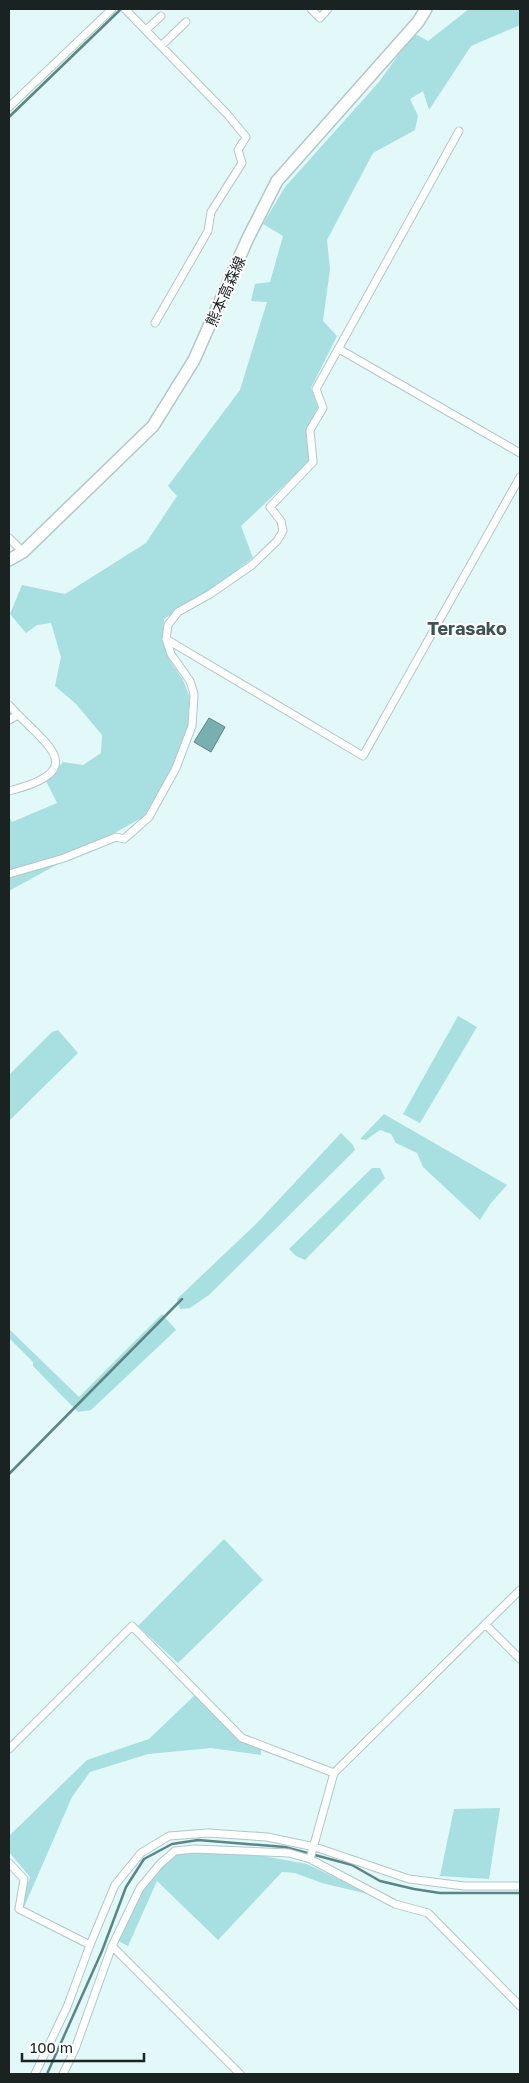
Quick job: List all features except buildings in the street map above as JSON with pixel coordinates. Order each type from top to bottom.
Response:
[{"type":"main road","name":"熊本高森線","points":[[9,560],[22,552],[153,426],[194,360],[248,238],[278,181],[418,22],[426,9]]},
{"type":"street","points":[[9,107],[112,9]]},
{"type":"street","points":[[125,9],[227,114],[246,137],[238,150],[242,163],[211,212],[208,231],[155,322]]},
{"type":"street","points":[[311,9],[320,18],[328,9]]},
{"type":"street","points":[[146,30],[161,16]]},
{"type":"street","points":[[161,46],[186,22]]},
{"type":"street","points":[[9,874],[64,858],[116,837],[124,839],[149,817],[176,768],[192,726],[194,694],[190,681],[171,654],[166,639],[168,625],[178,612],[210,594],[252,565],[277,541],[283,531],[281,520],[270,507],[313,462],[310,430],[323,408],[316,389],[459,131]]},
{"type":"street","points":[[339,349],[520,453]]},
{"type":"street","points":[[166,639],[363,756],[520,477]]},
{"type":"street","points":[[9,538],[22,552]]},
{"type":"street","points":[[9,705],[53,750],[56,762],[55,768],[35,783],[9,791]]},
{"type":"street","points":[[9,720],[18,715]]},
{"type":"street","points":[[310,1859],[315,1847],[334,1773],[520,1590]]},
{"type":"street","points":[[485,1624],[520,1659]]},
{"type":"street","points":[[9,1749],[132,1626],[242,1738],[334,1773]]},
{"type":"street","points":[[35,2074],[67,2007],[115,1885],[141,1853],[169,1836],[208,1833],[267,1837],[315,1847],[409,1879],[464,1886],[520,1886]]},
{"type":"street","points":[[63,2074],[76,2049],[112,1946],[140,1888],[160,1864],[175,1852],[194,1849],[289,1853],[310,1859],[395,1904],[428,1913],[520,2006]]},
{"type":"street","points":[[9,1863],[24,1879],[19,1909],[90,1945]]},
{"type":"street","points":[[112,1946],[240,2074]]},
{"type":"shaded area","points":[[469,9],[520,9],[520,25],[471,46],[429,110],[423,91],[410,99],[418,116],[415,130],[373,153],[327,240],[330,269],[323,321],[337,336],[311,388],[318,407],[306,431],[309,462],[241,526],[253,558],[207,592],[164,619],[163,644],[171,662],[183,680],[190,698],[188,726],[173,769],[147,815],[9,891],[9,817],[12,822],[57,803],[46,781],[63,762],[83,765],[101,753],[102,735],[76,704],[55,686],[61,657],[51,623],[37,625],[26,633],[10,614],[22,585],[65,594],[146,543],[177,496],[168,486],[240,390],[267,302],[251,301],[255,284],[270,282],[283,236],[263,224],[285,187],[379,82],[412,36],[417,35],[428,41]]},
{"type":"shaded area","points":[[209,718],[225,727],[211,752],[194,742]]},
{"type":"shaded area","points":[[458,1016],[477,1027],[420,1123],[403,1114]]},
{"type":"shaded area","points":[[58,1030],[78,1053],[9,1121],[9,1075],[52,1032]]},
{"type":"shaded area","points":[[384,1114],[507,1185],[491,1203],[480,1220],[423,1167],[417,1153],[396,1143],[391,1134],[380,1130],[366,1140],[360,1139]]},
{"type":"shaded area","points":[[341,1133],[353,1145],[355,1150],[209,1295],[190,1308],[180,1309],[177,1299],[258,1222]]},
{"type":"shaded area","points":[[372,1168],[380,1168],[385,1178],[305,1260],[296,1256],[289,1249]]},
{"type":"shaded area","points":[[162,1314],[176,1330],[91,1410],[78,1412],[33,1366],[33,1362],[9,1338],[9,1329],[79,1397]]},
{"type":"shaded area","points":[[224,1539],[263,1580],[178,1663],[138,1626]]},
{"type":"shaded area","points":[[195,1695],[241,1741],[261,1749],[261,1755],[211,1748],[148,1754],[90,1772],[72,1797],[24,1907],[22,1903],[30,1877],[9,1852],[9,1836],[87,1760],[149,1739]]},
{"type":"shaded area","points":[[500,1808],[489,1879],[440,1876],[454,1809]]},
{"type":"shaded area","points":[[192,1853],[252,1854],[307,1864],[372,1895],[322,1883],[295,1873],[282,1872],[218,1940],[157,1881],[128,1946],[118,1941],[134,1907],[155,1872],[173,1856]]},
{"type":"waterway","points":[[9,117],[121,9]]},
{"type":"waterway","points":[[9,1474],[182,1299]]},
{"type":"waterway","points":[[47,2074],[102,1951],[126,1887],[144,1859],[172,1844],[198,1840],[285,1847],[352,1865],[380,1881],[414,1889],[440,1893],[520,1893]]},
{"type":"district","name":"Terasako","points":[[467,628]]}]
